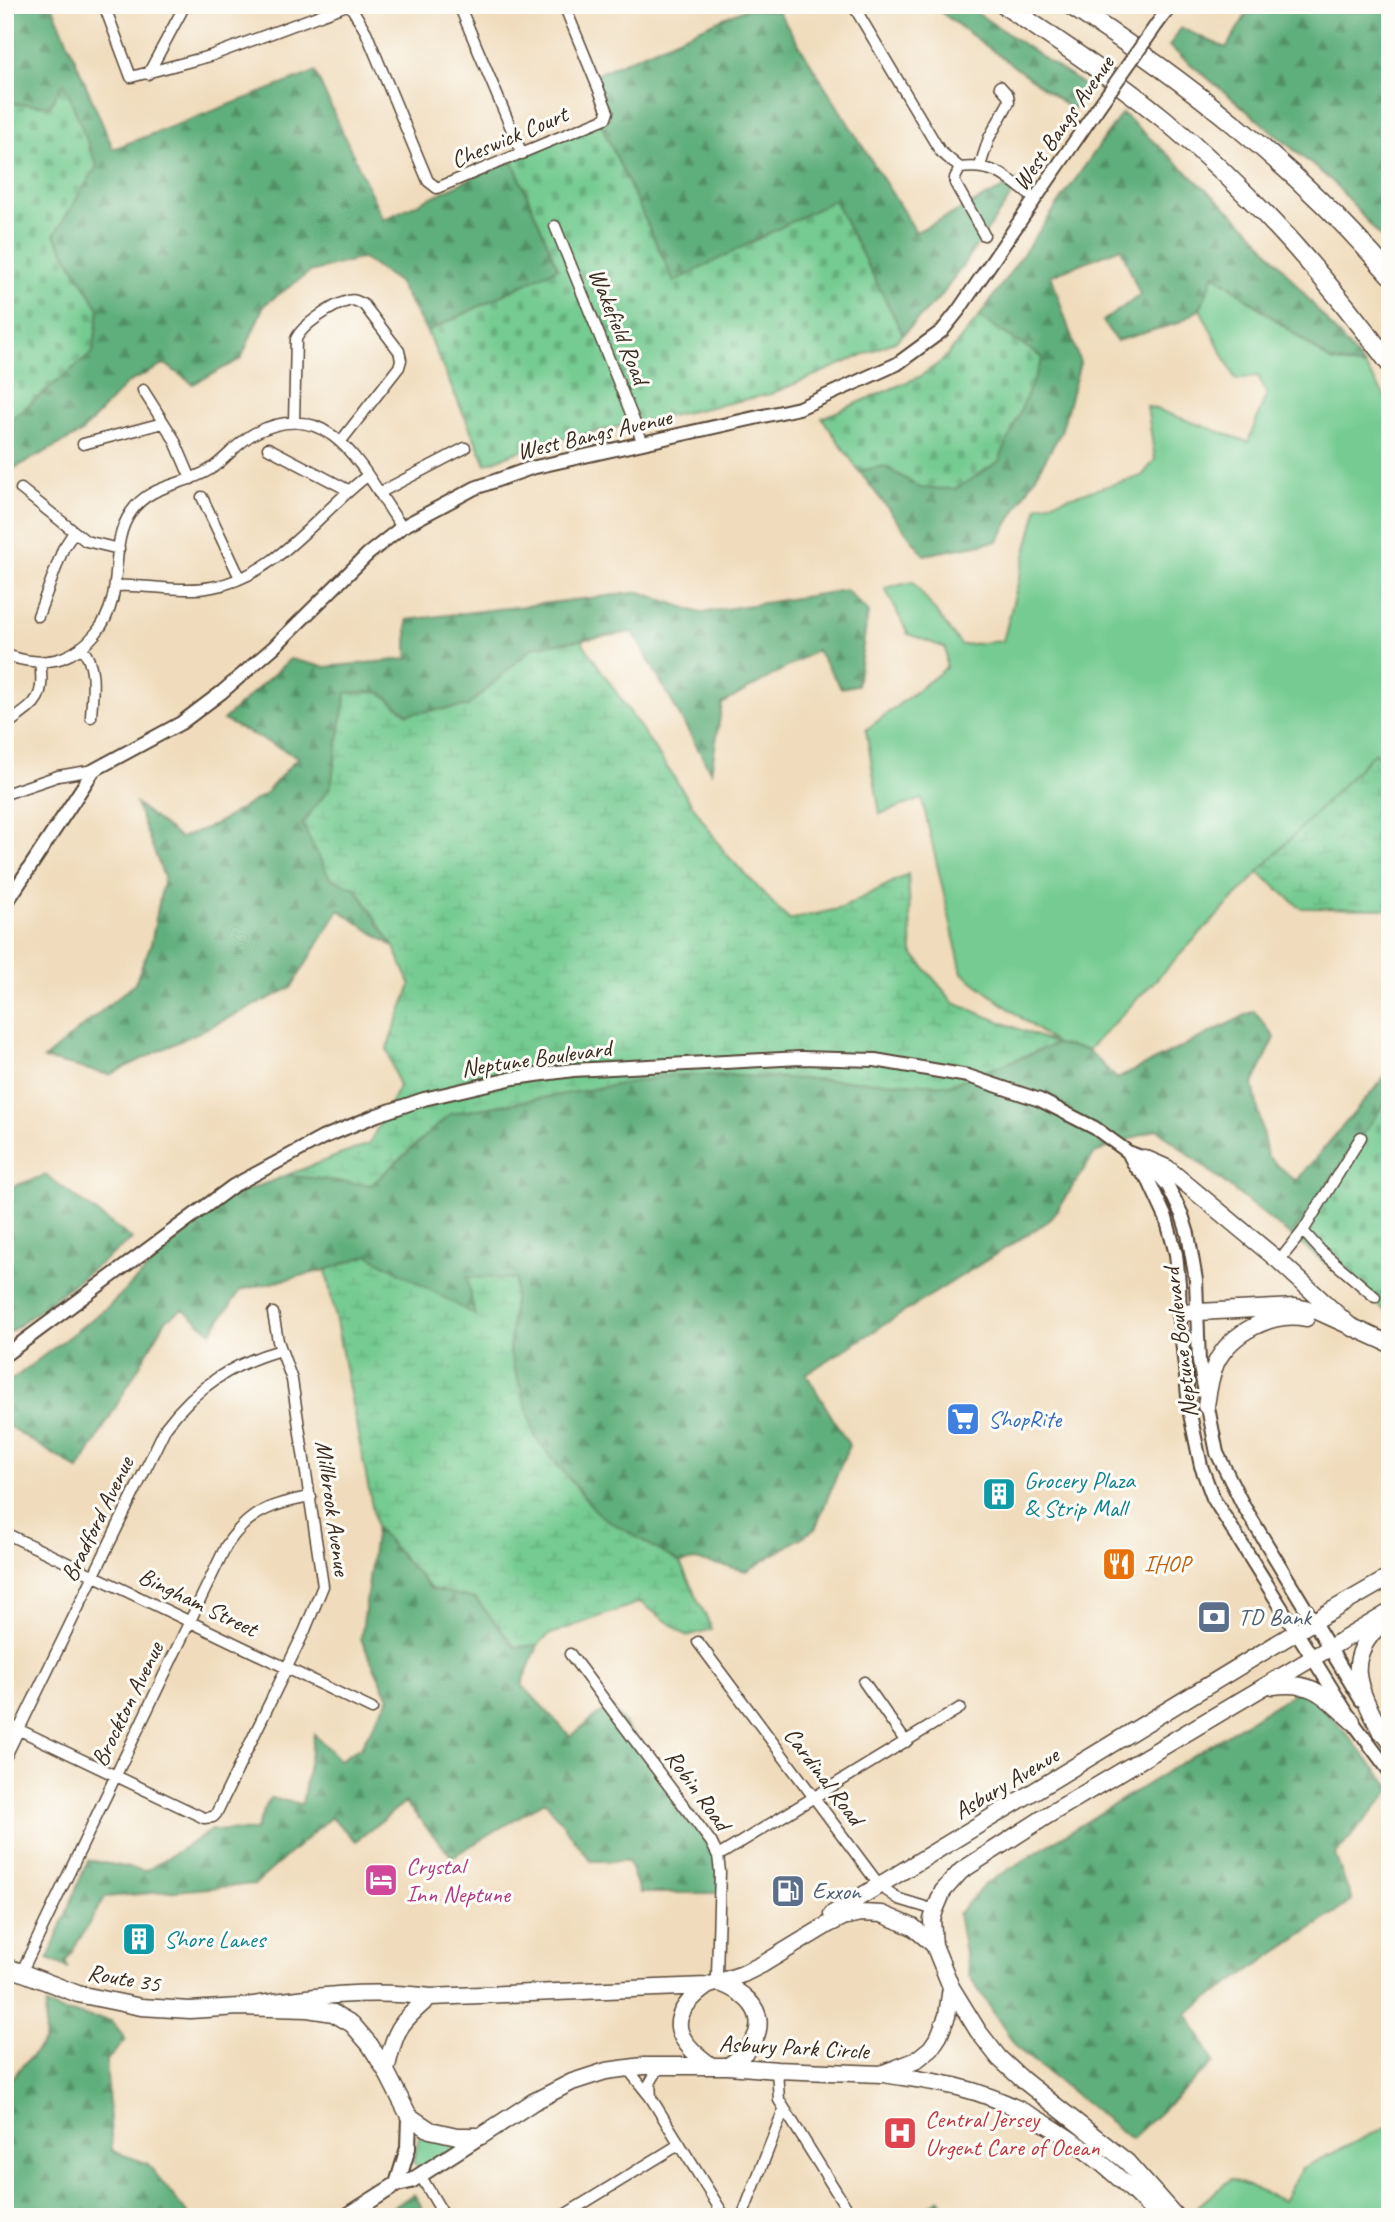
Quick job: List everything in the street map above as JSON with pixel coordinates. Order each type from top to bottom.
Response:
[{"type":"highway","points":[[1004,5],[1059,41],[1162,118],[1216,165],[1313,265],[1390,364]]},
{"type":"highway","points":[[1070,5],[1186,85],[1249,135],[1316,196],[1390,275]]},
{"type":"main road","points":[[1144,1158],[1167,1168],[1279,1261],[1352,1328]]},
{"type":"main road","points":[[1179,1313],[1295,1307],[1317,1311],[1390,1343]]},
{"type":"main road","points":[[1206,1406],[1209,1383],[1217,1360],[1234,1340],[1262,1321],[1297,1316],[1352,1328]]},
{"type":"main road","name":"Asbury Avenue","points":[[714,1981],[880,1886],[1390,1577]]},
{"type":"main road","points":[[1385,1738],[1357,1678],[1358,1659],[1364,1642],[1390,1614]]},
{"type":"main road","name":"Asbury Avenue","points":[[934,1945],[932,1920],[935,1910],[943,1891],[961,1871],[1048,1815],[1390,1614]]},
{"type":"main road","points":[[1264,1687],[1304,1685],[1317,1690],[1352,1721]]},
{"type":"main road","points":[[239,2007],[366,1993],[430,1997],[631,1989],[714,1981],[763,1964],[844,1917],[861,1913],[882,1914],[912,1927],[934,1945],[951,1987],[978,2031],[999,2058],[1127,2162],[1176,2217]]},
{"type":"main road","name":"Route 35","points":[[5,1966],[78,1994],[141,2007],[190,2010],[239,2007]]},
{"type":"main road","points":[[709,2065],[688,2046],[680,2034],[678,2021],[688,2000],[714,1981]]},
{"type":"main road","points":[[714,1981],[739,1992],[752,2002],[758,2026],[749,2050],[728,2066]]},
{"type":"main road","name":"Asbury Park Circle","points":[[481,2136],[533,2102],[562,2087],[597,2074],[627,2068],[709,2065],[881,2074],[915,2062],[931,2048],[947,2017],[951,1987]]},
{"type":"main road","points":[[386,2071],[393,2038],[399,2026],[430,1997]]},
{"type":"main road","points":[[239,2007],[333,2013],[352,2024],[386,2071],[408,2116],[408,2148],[397,2184]]},
{"type":"main road","points":[[881,2074],[957,2087],[996,2100],[1036,2118],[1090,2154],[1158,2217]]},
{"type":"main road","points":[[408,2116],[429,2130],[441,2134],[481,2136]]},
{"type":"main road","points":[[345,2217],[397,2184],[411,2181],[481,2136]]},
{"type":"street","points":[[104,5],[131,77],[210,56],[348,5]]},
{"type":"street","points":[[148,74],[185,5]]},
{"type":"street","name":"Cheswick Court","points":[[348,5],[366,32],[428,181],[437,188],[606,118],[608,112],[564,5]]},
{"type":"street","points":[[459,5],[522,154]]},
{"type":"street","points":[[853,5],[940,151],[960,168],[981,166],[1000,172],[1035,200]]},
{"type":"street","name":"West Bangs Avenue","points":[[5,905],[94,770],[181,723],[222,692],[274,647],[368,554],[402,527],[475,488],[512,474],[565,459],[799,408],[897,364],[942,331],[1171,5]]},
{"type":"street","points":[[981,166],[989,138],[1009,102],[1008,95],[1000,86]]},
{"type":"street","points":[[960,168],[955,183],[984,235]]},
{"type":"street","name":"Wakefield Road","points":[[555,226],[643,443]]},
{"type":"street","points":[[294,422],[296,339],[299,332],[305,325],[346,301],[356,300],[364,305],[399,351],[401,360],[399,367],[341,441]]},
{"type":"street","points":[[143,390],[180,451],[191,479]]},
{"type":"street","points":[[5,654],[40,662],[66,656],[81,648],[101,627],[110,611],[116,586],[122,531],[137,503],[156,490],[191,479],[213,468],[251,435],[294,422],[330,434],[341,441],[359,461],[402,527]]},
{"type":"street","points":[[83,444],[163,423]]},
{"type":"street","points":[[268,448],[348,490]]},
{"type":"street","points":[[379,493],[465,448]]},
{"type":"street","points":[[116,586],[203,588],[240,578],[266,565],[282,553],[348,490],[368,476]]},
{"type":"street","points":[[21,489],[74,532],[95,545],[119,549]]},
{"type":"street","points":[[202,498],[240,578]]},
{"type":"street","points":[[38,616],[63,549],[74,532]]},
{"type":"street","points":[[81,648],[89,656],[93,671],[91,717]]},
{"type":"street","points":[[5,726],[41,695],[43,680],[40,662]]},
{"type":"street","points":[[5,794],[58,776],[94,770]]},
{"type":"street","name":"Neptune Boulevard","points":[[5,1355],[233,1186],[295,1151],[346,1127],[409,1104],[514,1078],[605,1067],[841,1058],[897,1063],[968,1076],[1040,1100],[1095,1128],[1128,1152],[1144,1158],[1168,1186],[1182,1215],[1196,1280],[1199,1362],[1217,1453],[1243,1505],[1385,1738]]},
{"type":"street","points":[[1279,1261],[1303,1231],[1361,1138]]},
{"type":"street","name":"Neptune Boulevard","points":[[1128,1152],[1135,1166],[1148,1179],[1166,1218],[1175,1254],[1193,1434],[1213,1498],[1352,1721],[1390,1772]]},
{"type":"street","points":[[1303,1231],[1321,1251],[1375,1297]]},
{"type":"street","name":"Millbrook Avenue","points":[[116,1776],[204,1818],[213,1817],[323,1586],[292,1380],[281,1350],[273,1313]]},
{"type":"street","name":"Bradford Avenue","points":[[5,1758],[156,1444],[178,1411],[223,1373],[244,1362],[281,1350]]},
{"type":"street","points":[[1193,1434],[1206,1458],[1217,1465],[1223,1465]]},
{"type":"street","name":"Brockton Avenue","points":[[21,1973],[226,1546],[242,1526],[257,1514],[276,1504],[311,1497]]},
{"type":"street","name":"Bingham Street","points":[[5,1533],[372,1709]]},
{"type":"street","name":"Cardinal Road","points":[[698,1642],[880,1886],[899,1899],[935,1910]]},
{"type":"street","name":"Robin Road","points":[[570,1654],[718,1856],[720,1872],[714,1981]]},
{"type":"street","points":[[863,1682],[906,1742]]},
{"type":"street","points":[[718,1856],[960,1708]]},
{"type":"street","points":[[5,1723],[116,1776]]},
{"type":"street","points":[[652,2098],[650,2083],[660,2066]]},
{"type":"street","points":[[627,2068],[652,2098],[725,2217]]},
{"type":"street","points":[[777,2070],[779,2100],[852,2217]]},
{"type":"street","points":[[742,2217],[784,2109]]},
{"type":"street","points":[[561,2217],[680,2144]]},
{"type":"street","points":[[420,2175],[444,2217]]},
{"type":"green space","points":[[5,5],[52,5],[113,149],[315,72],[383,220],[512,159],[558,268],[427,332],[398,282],[362,258],[310,272],[264,305],[241,359],[193,384],[165,364],[127,383],[81,433],[5,473],[5,424],[93,352],[99,309],[54,234],[97,166],[64,84],[49,106],[8,103],[5,108]]},
{"type":"green space","points":[[931,5],[965,5],[1088,88],[1072,109]]},
{"type":"green space","points":[[1252,5],[1390,5],[1390,248],[1334,183],[1169,46],[1181,28],[1226,48]]},
{"type":"green space","points":[[744,9],[778,11],[916,232],[1024,178],[942,295],[903,334],[834,200],[674,283],[600,122],[592,76]]},
{"type":"green space","points":[[64,83],[97,166],[54,235],[99,309],[93,352],[5,424],[5,108],[7,103],[49,106]]},
{"type":"green space","points":[[1122,113],[1252,231],[1365,367],[1331,361],[1214,274],[1200,309],[1178,323],[1116,341],[1103,321],[1140,295],[1121,248],[1051,275],[1080,363],[1061,432],[998,541],[924,555],[859,471],[884,466],[921,488],[1043,358],[979,317]]},
{"type":"green space","points":[[600,122],[674,282],[834,200],[903,334],[896,341],[771,394],[535,445],[486,464],[427,332],[558,268],[512,159]]},
{"type":"green space","points":[[1214,274],[1331,361],[1365,367],[1390,404],[1390,775],[1375,752],[1088,1050],[1056,1044],[962,973],[922,799],[880,814],[866,730],[946,668],[946,648],[908,634],[885,588],[913,582],[961,645],[1003,641],[1038,506],[1142,476],[1155,460],[1147,406],[1248,442],[1267,393],[1258,376],[1236,380],[1200,309]]},
{"type":"green space","points":[[979,317],[1043,358],[999,461],[956,489],[921,488],[884,466],[859,471],[822,418],[919,377],[942,361]]},
{"type":"green space","points":[[846,590],[868,612],[857,685],[841,688],[817,650],[722,704],[711,772],[633,632],[533,647],[469,706],[407,714],[380,692],[346,693],[331,786],[302,824],[330,878],[356,888],[394,947],[339,910],[291,988],[109,1075],[44,1059],[135,983],[151,944],[164,877],[136,804],[180,838],[214,825],[265,794],[298,757],[223,720],[290,659],[325,667],[407,659],[407,620],[640,592],[700,613]]},
{"type":"green space","points":[[581,640],[725,853],[789,920],[842,908],[908,874],[912,953],[954,1003],[1056,1044],[949,1085],[672,1075],[450,1114],[371,1185],[287,1175],[369,1144],[399,1087],[387,1048],[411,985],[394,947],[356,888],[330,878],[302,824],[331,786],[346,693],[380,692],[407,714],[468,706],[533,647]]},
{"type":"green space","points":[[1375,752],[1390,775],[1390,909],[1301,908],[1258,872]]},
{"type":"green space","points":[[1254,1011],[1275,1038],[1253,1084],[1267,1156],[1296,1181],[1390,1071],[1390,1096],[1291,1236],[1157,1129],[1095,1153],[1050,1220],[806,1374],[849,1445],[815,1529],[747,1571],[695,1560],[680,1563],[599,1515],[536,1439],[509,1351],[516,1279],[476,1316],[368,1255],[326,1270],[241,1290],[211,1332],[183,1309],[166,1320],[79,1470],[5,1424],[5,1385],[109,1306],[240,1180],[246,1191],[287,1175],[371,1185],[450,1114],[672,1075],[949,1085],[1056,1044],[1088,1050],[1117,1079]]},
{"type":"green space","points":[[1390,1096],[1390,1315],[1291,1236]]},
{"type":"green space","points":[[46,1175],[132,1239],[5,1336],[5,1189]]},
{"type":"green space","points":[[368,1255],[475,1315],[467,1277],[516,1279],[509,1351],[536,1439],[599,1515],[680,1563],[712,1629],[687,1636],[640,1602],[548,1635],[538,1645],[515,1647],[476,1599],[431,1589],[376,1527],[326,1270]]},
{"type":"green space","points":[[376,1527],[431,1589],[476,1598],[515,1647],[538,1645],[522,1685],[570,1736],[610,1706],[723,1851],[722,1893],[640,1893],[628,1861],[591,1861],[545,1801],[452,1857],[405,1802],[356,1841],[331,1817],[255,1884],[105,1897],[65,1963],[69,1968],[48,1959],[88,1860],[146,1871],[212,1830],[255,1831],[270,1798],[302,1804],[314,1734],[339,1760],[361,1747],[389,1698],[361,1639]]},
{"type":"green space","points":[[1299,1690],[1311,1692],[1390,1786],[1390,1791],[1335,1855],[1352,1901],[1187,2013],[1214,2062],[1131,2139],[1017,2048],[969,1975],[958,1914],[984,1885]]},
{"type":"green space","points":[[46,2005],[60,2011],[111,2021],[126,2040],[106,2061],[112,2151],[147,2163],[190,2217],[5,2217],[5,2085],[44,2042]]},
{"type":"green space","points":[[1390,2125],[1390,2207],[1367,2217],[1205,2217],[1197,2207],[1231,2179],[1283,2201],[1302,2168]]},
{"type":"green space","points":[[420,2134],[448,2142],[464,2142],[420,2170],[413,2162]]},
{"type":"green space","points":[[414,2194],[428,2217],[376,2217]]},
{"type":"green space","points":[[940,2199],[949,2217],[912,2217]]},
{"type":"place","name":"ShopRite","points":[[963,1419]]},
{"type":"place","name":"Grocery Plaza & Strip Mall","points":[[999,1494]]},
{"type":"place","name":"IHOP","points":[[1119,1564]]},
{"type":"place","name":"TD Bank","points":[[1214,1617]]},
{"type":"place","name":"Crystal Inn Neptune","points":[[381,1880]]},
{"type":"place","name":"Exxon","points":[[788,1891]]},
{"type":"place","name":"Shore Lanes","points":[[139,1939]]},
{"type":"place","name":"Central Jersey Urgent Care of Ocean","points":[[900,2133]]}]
